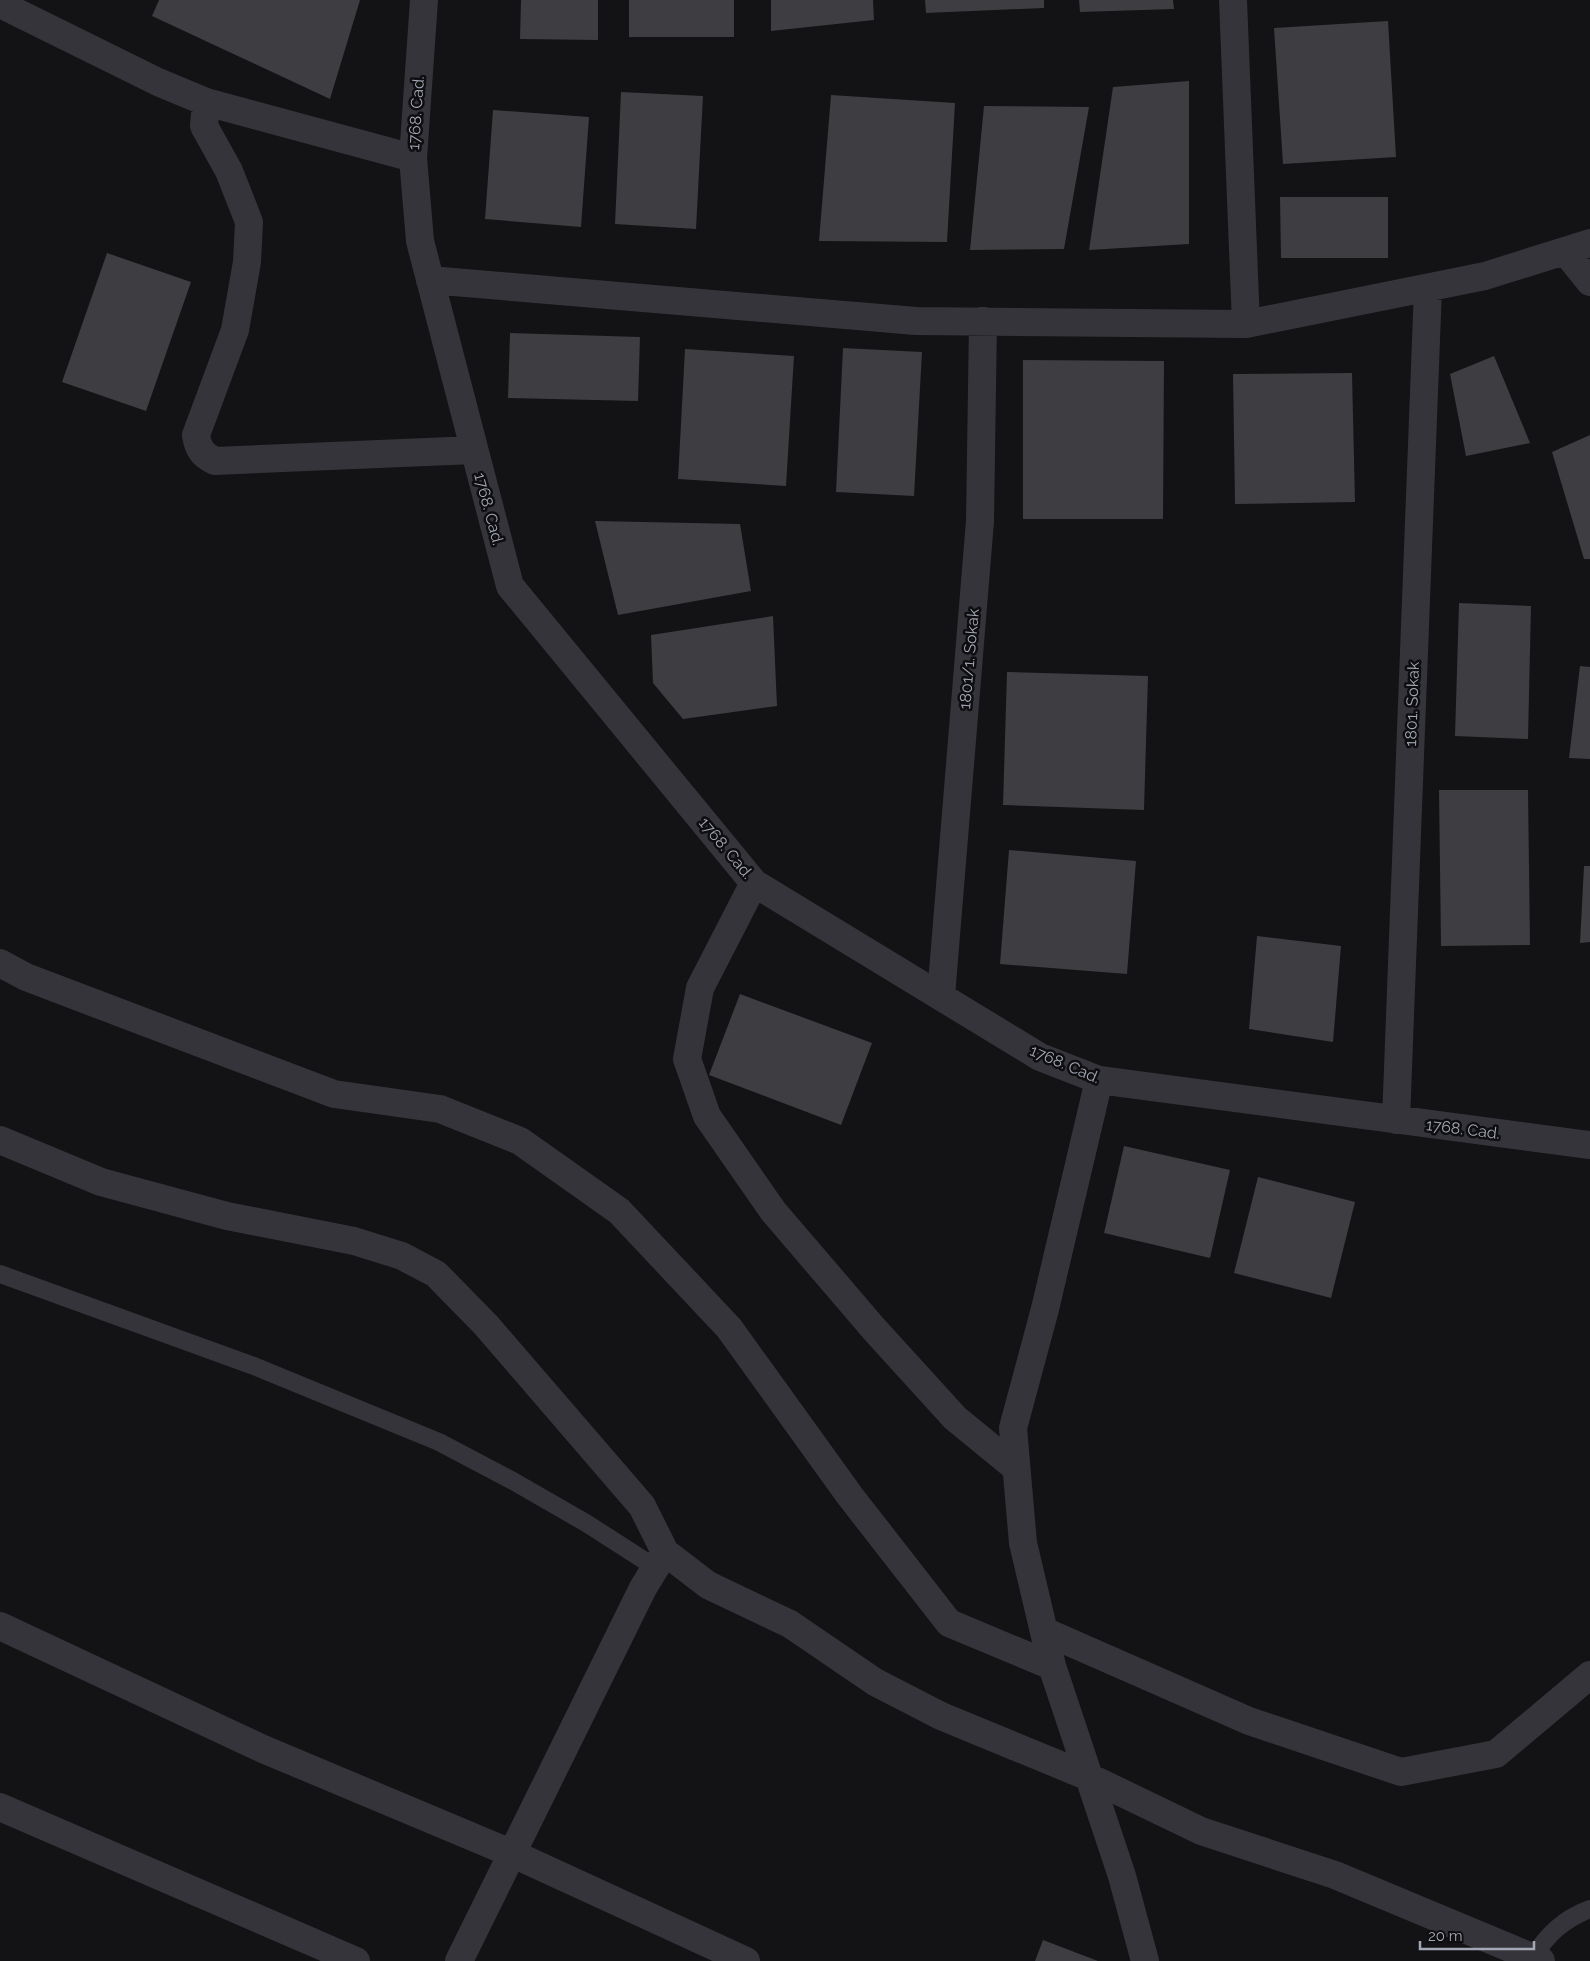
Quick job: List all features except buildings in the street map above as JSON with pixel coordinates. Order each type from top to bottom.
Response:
[{"type":"street","name":"1768. Cad.","points":[[424,0],[413,158],[420,241],[510,586],[754,883],[1040,1057],[1099,1080],[1590,1145]]},
{"type":"street","points":[[1233,0],[1246,324]]},
{"type":"street","points":[[0,4],[158,82],[206,102],[413,158]]},
{"type":"street","points":[[206,102],[204,126],[229,171],[249,222],[247,262],[235,330],[196,435],[197,444],[201,452],[215,461],[474,450]]},
{"type":"street","points":[[430,280],[916,320],[1246,324],[1485,276],[1578,247],[1590,282]]},
{"type":"street","name":"1801. Sokak","points":[[1396,1120],[1428,288]]},
{"type":"street","name":"1801/1. Sokak","points":[[941,996],[980,521],[983,321]]},
{"type":"street","points":[[754,883],[700,988],[687,1059],[707,1116],[773,1211],[874,1329],[955,1418],[1016,1468]]},
{"type":"street","points":[[0,963],[34,980],[334,1094],[440,1109],[520,1141],[619,1211],[729,1328],[850,1496],[949,1623],[1052,1666]]},
{"type":"street","points":[[1099,1080],[1045,1309],[1013,1428],[1023,1543],[1052,1666],[1122,1876],[1145,1961]]},
{"type":"street","points":[[0,1140],[100,1182],[227,1216],[354,1241],[402,1256],[436,1274],[486,1325],[642,1506],[661,1560],[708,1585],[790,1624],[875,1682],[941,1716],[1089,1777],[1201,1831],[1335,1875],[1537,1960]]},
{"type":"street","points":[[459,1961],[642,1588],[661,1560]]},
{"type":"street","points":[[0,1626],[264,1749],[511,1853],[746,1961]]},
{"type":"street","points":[[1044,1630],[1249,1721],[1401,1772],[1496,1754],[1590,1675]]},
{"type":"street","points":[[0,1807],[356,1961]]},
{"type":"lane","points":[[0,1274],[254,1366],[439,1442],[514,1481],[578,1518],[661,1560]]},
{"type":"lane","points":[[1537,1960],[1549,1935],[1560,1924],[1590,1908]]}]
